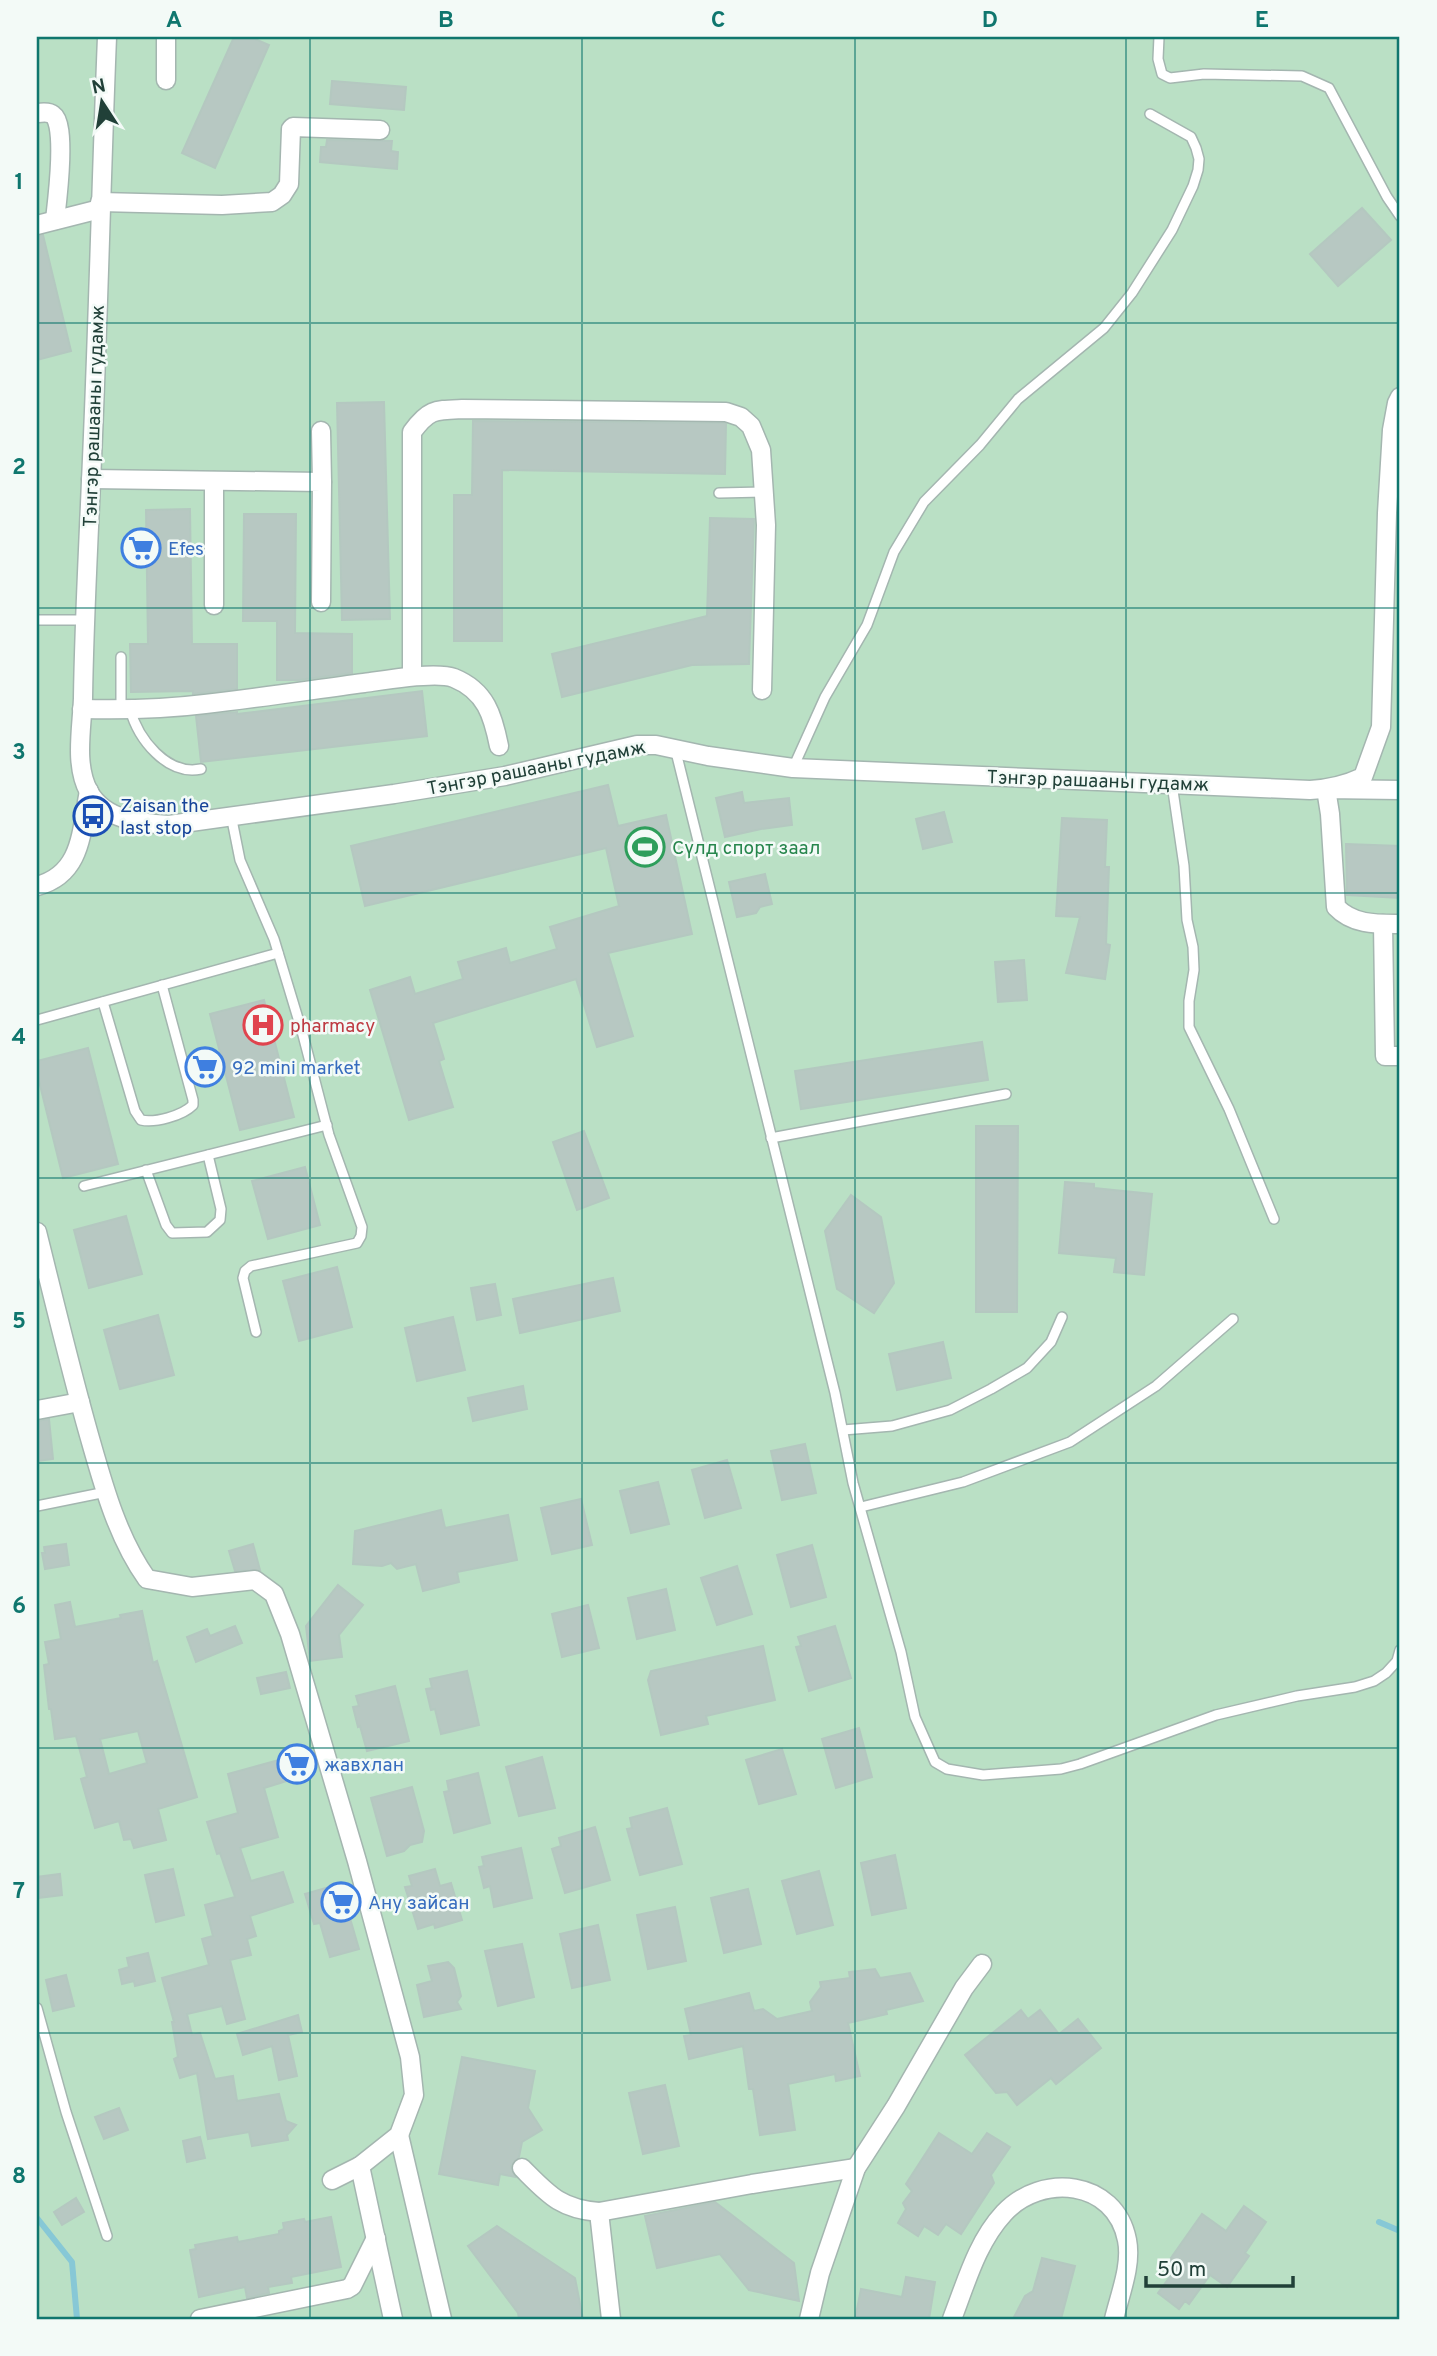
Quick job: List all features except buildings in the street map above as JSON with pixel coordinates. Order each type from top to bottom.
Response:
[{"type":"street","name":"Тэнгэр рашааны гудамж","points":[[107,37],[80,758],[89,791],[101,807],[116,816],[150,824],[169,825],[505,776],[637,745],[656,745],[735,761],[793,768],[1326,789],[1363,777],[1381,727],[1388,499],[1392,430],[1400,397]]},
{"type":"street","points":[[166,37],[166,80]]},
{"type":"street","points":[[37,113],[52,114],[58,124],[60,142],[55,220]]},
{"type":"street","points":[[37,225],[100,205],[222,205],[272,202],[282,195],[289,184],[293,127],[380,130]]},
{"type":"street","points":[[412,676],[412,432],[427,414],[435,410],[462,409],[726,412],[741,417],[751,426],[761,450],[766,526],[762,690]]},
{"type":"street","points":[[321,431],[321,602]]},
{"type":"street","points":[[91,479],[322,482]]},
{"type":"street","points":[[214,481],[214,605]]},
{"type":"street","points":[[82,709],[204,704],[412,676],[453,678],[479,696],[491,713],[499,746]]},
{"type":"street","points":[[1400,790],[1326,789],[1336,907],[1346,918],[1392,924],[1385,1056],[1400,1056]]},
{"type":"street","points":[[37,886],[58,877],[72,864],[89,791]]},
{"type":"street","points":[[37,1232],[106,1492],[134,1560],[147,1579],[192,1587],[255,1580],[274,1594],[290,1634],[305,1700],[357,1861],[410,2057],[414,2095],[399,2136],[359,2166],[332,2180]]},
{"type":"street","points":[[37,1410],[80,1402]]},
{"type":"street","points":[[809,2319],[820,2273],[856,2168],[896,2106],[964,1988],[982,1964]]},
{"type":"street","points":[[399,2136],[442,2319]]},
{"type":"street","points":[[359,2166],[393,2319]]},
{"type":"street","points":[[522,2168],[559,2203],[599,2212],[856,2168]]},
{"type":"street","points":[[952,2319],[990,2229],[1005,2212],[1027,2196],[1060,2186],[1095,2195],[1121,2224],[1128,2248],[1127,2268],[1114,2319]]},
{"type":"street","points":[[599,2212],[611,2319]]},
{"type":"street","points":[[200,2319],[347,2289],[352,2286],[376,2238]]},
{"type":"lane","points":[[1158,37],[1158,59],[1162,74],[1170,78],[1204,74],[1302,76],[1329,88],[1387,197],[1400,216]]},
{"type":"lane","points":[[793,768],[825,697],[867,625],[894,552],[924,502],[972,453],[1018,399],[1104,328],[1132,293],[1172,230],[1198,170],[1196,148],[1191,137],[1184,131],[1150,114]]},
{"type":"lane","points":[[719,493],[762,492]]},
{"type":"lane","points":[[37,620],[84,620]]},
{"type":"lane","points":[[121,657],[126,709],[141,737],[175,768],[190,771],[201,769]]},
{"type":"lane","points":[[675,748],[843,1430],[853,1483],[901,1652],[915,1717],[935,1762],[947,1769],[983,1775],[1061,1769],[1216,1715],[1374,1681],[1387,1673],[1397,1661],[1400,1650]]},
{"type":"lane","points":[[1171,782],[1181,838],[1187,890],[1187,920],[1193,947],[1194,970],[1189,1001],[1189,1027],[1275,1219]]},
{"type":"lane","points":[[231,815],[240,860],[278,953],[327,1125],[362,1227],[357,1243],[251,1266],[245,1270],[243,1278],[256,1332]]},
{"type":"lane","points":[[37,1020],[278,953]]},
{"type":"lane","points":[[103,1002],[135,1111],[141,1119],[150,1122],[186,1112],[193,1105],[193,1100],[162,985]]},
{"type":"lane","points":[[771,1138],[1006,1094]]},
{"type":"lane","points":[[83,1186],[327,1125]]},
{"type":"lane","points":[[146,1170],[166,1224],[172,1233],[207,1232],[220,1220],[221,1209],[208,1155]]},
{"type":"lane","points":[[843,1430],[892,1426],[950,1410],[1027,1368],[1051,1342],[1062,1318]]},
{"type":"lane","points":[[861,1507],[963,1482],[1070,1442],[1156,1386],[1233,1319]]},
{"type":"lane","points":[[37,1506],[106,1492]]},
{"type":"lane","points":[[37,2008],[66,2112],[107,2236]]},
{"type":"green space","points":[[37,37],[1400,37],[1400,2319],[37,2319]]},
{"type":"waterway","points":[[37,2218],[72,2262],[77,2319]]},
{"type":"waterway","points":[[1379,2222],[1400,2231]]},
{"type":"place","name":"Efes","points":[[141,548]]},
{"type":"place","name":"Zaisan the last stop","points":[[93,816]]},
{"type":"place","name":"Сүлд спорт заал","points":[[645,847]]},
{"type":"place","name":"pharmacy","points":[[263,1025]]},
{"type":"place","name":"92 mini market","points":[[205,1067]]},
{"type":"place","name":"жавхлан","points":[[297,1764]]},
{"type":"place","name":"Ану зайсан","points":[[341,1902]]}]
